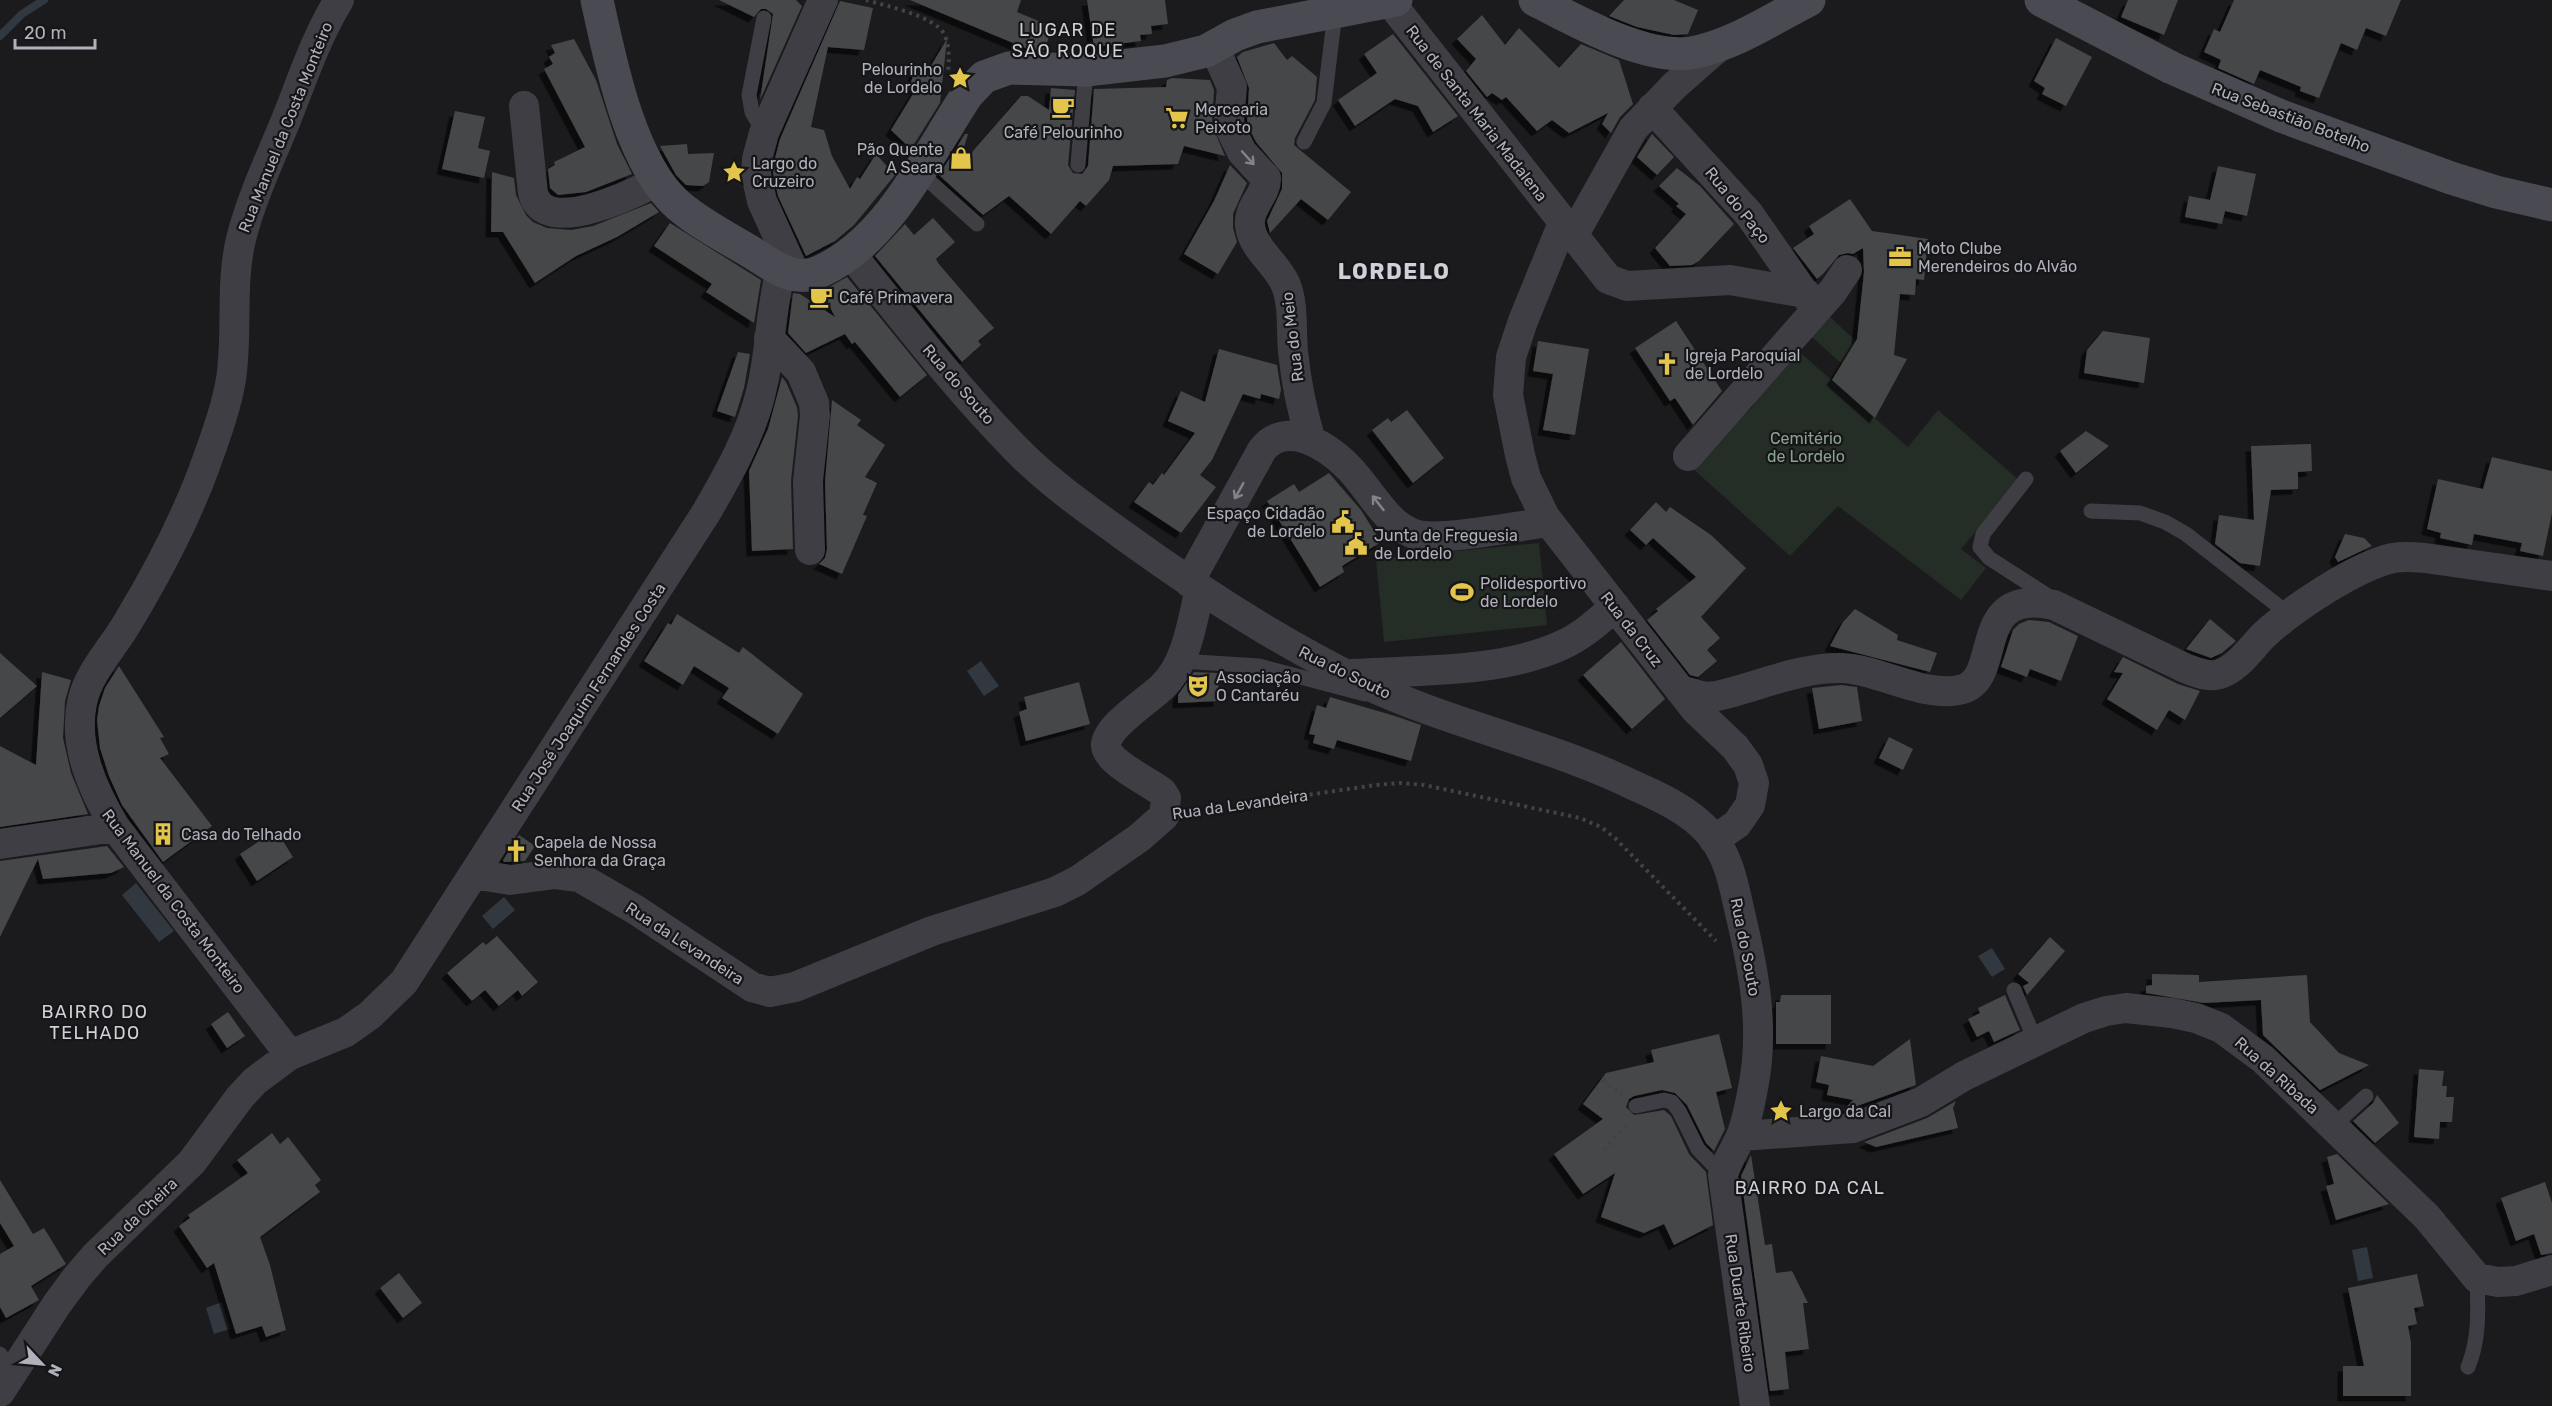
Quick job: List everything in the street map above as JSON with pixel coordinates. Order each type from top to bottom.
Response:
[{"type":"main road","points":[[597,0],[615,80],[625,111],[657,181],[679,206],[788,273]]},
{"type":"main road","points":[[1535,0],[1599,33],[1653,49],[1681,54],[1723,43],[1809,0]]},
{"type":"main road","name":"Rua Sebastião Botelho","points":[[2041,0],[2172,69],[2281,116],[2496,192],[2552,205]]},
{"type":"main road","name":"Rua de Santa Maria Madalena","points":[[788,273],[814,274],[851,254],[884,221],[968,95],[984,77],[1009,68],[1086,70],[1182,58],[1214,46],[1235,34],[1257,27],[1393,1]]},
{"type":"street","name":"Rua Manuel da Costa Monteiro","points":[[290,1055],[115,827],[93,786],[84,756],[80,726],[82,700],[91,679],[131,617],[174,541],[206,463],[225,406],[231,379],[236,281],[241,240],[252,204],[310,60],[339,0]]},
{"type":"street","points":[[788,273],[759,192],[756,167],[762,140],[823,0]]},
{"type":"street","name":"Rua de Santa Maria Madalena","points":[[1393,1],[1608,279],[1616,284],[1627,286],[1730,280],[1810,301]]},
{"type":"street","name":"Rua da Cruz","points":[[1714,840],[1728,831],[1744,815],[1754,794],[1754,783],[1748,765],[1736,747],[1702,717],[1549,522],[1526,478],[1509,395],[1509,376],[1516,339],[1568,229],[1633,129],[1687,73],[1723,43]]},
{"type":"street","name":"Rua do Meio","points":[[1214,46],[1232,87],[1229,121],[1231,130],[1242,152],[1266,178],[1265,187],[1253,209],[1250,225],[1253,240],[1274,266],[1287,291],[1297,381],[1311,441]]},
{"type":"street","points":[[524,106],[533,193],[542,208],[564,213],[612,203],[657,181]]},
{"type":"street","name":"Rua do Paço","points":[[1652,108],[1749,214],[1810,301]]},
{"type":"street","name":"Rua do Souto","points":[[851,254],[936,358],[1020,454],[1071,498],[1195,586],[1276,638],[1347,675],[1421,706],[1624,780],[1684,812],[1714,840],[1726,861],[1733,882],[1754,976],[1759,1034],[1755,1079],[1741,1136]]},
{"type":"street","points":[[1688,456],[1810,301],[1847,270]]},
{"type":"street","name":"Rua José Joaquim Fernandes Costa","points":[[290,1055],[346,1032],[388,999],[404,982],[722,486],[744,442],[758,406],[766,364],[773,303],[788,273]]},
{"type":"street","points":[[769,338],[801,372],[814,403],[815,416],[808,481],[810,550]]},
{"type":"street","points":[[1164,816],[1166,798],[1162,792],[1114,759],[1106,745],[1107,738],[1112,731],[1164,686],[1180,661],[1195,586],[1268,442],[1285,434],[1311,441],[1341,460],[1390,518],[1414,534],[1434,537],[1549,522]]},
{"type":"street","points":[[1680,690],[1704,697],[1717,696],[1806,671],[1843,668],[1938,690],[1962,690],[1970,686],[1981,671],[1992,632],[2002,616],[2021,604],[2031,603],[2043,603],[2063,608],[2185,668],[2207,675],[2218,675],[2228,670],[2290,615],[2322,593],[2375,564],[2408,556],[2552,576]]},
{"type":"street","points":[[1347,675],[1461,667],[1526,657],[1560,646],[1575,638],[1615,606]]},
{"type":"street","name":"Rua da Levandeira","points":[[474,874],[510,880],[555,874],[579,877],[636,910],[752,987],[777,991],[802,984],[939,929],[1066,887],[1139,838],[1164,816]]},
{"type":"street","points":[[0,844],[115,827]]},
{"type":"street","name":"Rua da Ribada","points":[[1741,1136],[1853,1128],[1921,1102],[1964,1076],[2035,1040],[2095,1015],[2126,1008],[2196,1018],[2221,1028],[2242,1042],[2333,1126],[2427,1217],[2477,1278]]},
{"type":"street","name":"Rua da Cheira","points":[[4,1373],[95,1256],[192,1162],[240,1096],[255,1081],[290,1055]]},
{"type":"street","points":[[1724,1187],[1731,1151],[1741,1136]]},
{"type":"street","name":"Rua Duarte Ribeiro","points":[[1724,1187],[1755,1406]]},
{"type":"street","points":[[2477,1278],[2498,1282],[2516,1281],[2552,1270]]},
{"type":"lane","points":[[1304,142],[1324,103],[1335,13]]},
{"type":"lane","points":[[762,140],[752,112],[749,95],[765,18]]},
{"type":"lane","points":[[1078,165],[1086,70]]},
{"type":"lane","points":[[918,171],[977,224]]},
{"type":"lane","points":[[2026,479],[1983,534],[1980,547],[1989,558],[2063,608]]},
{"type":"lane","points":[[2091,511],[2132,512],[2165,522],[2186,534],[2290,615]]},
{"type":"lane","points":[[1180,661],[1259,666],[1330,687],[1421,706]]},
{"type":"lane","points":[[2014,990],[2035,1040]]},
{"type":"lane","points":[[2333,1126],[2366,1096]]},
{"type":"lane","points":[[1636,1106],[1664,1100],[1672,1102],[1698,1149],[1724,1187]]},
{"type":"lane","points":[[2468,1367],[2476,1340],[2477,1278]]},
{"type":"path","points":[[866,0],[921,18],[939,27],[948,44],[948,77]]},
{"type":"path","name":"Rua da Levandeira","points":[[1164,816],[1401,783],[1424,785],[1573,816],[1594,824],[1615,838],[1719,944]]},
{"type":"green space","points":[[1830,317],[1856,341],[1842,364],[1812,337]]},
{"type":"green space","name":"Cemitério de Lordelo","points":[[1796,349],[1908,447],[1938,410],[2019,480],[1961,549],[1986,568],[1961,600],[1838,506],[1790,556],[1692,468],[1754,405],[1750,400]]},
{"type":"green space","name":"Polidesportivo de Lordelo","points":[[1539,543],[1547,625],[1384,642],[1376,559]]},
{"type":"shaded area","points":[[981,661],[999,686],[984,696],[967,671]]},
{"type":"shaded area","points":[[136,883],[174,931],[159,942],[122,895]]},
{"type":"shaded area","points":[[504,897],[515,910],[493,929],[482,916]]},
{"type":"shaded area","points":[[1992,948],[2005,969],[1992,977],[1978,956]]},
{"type":"shaded area","points":[[2367,1247],[2373,1278],[2358,1281],[2352,1250]]},
{"type":"shaded area","points":[[222,1302],[230,1329],[214,1334],[206,1308]]},
{"type":"building","points":[[719,0],[796,0],[802,6],[760,100],[773,14],[766,9],[761,9],[754,17]]},
{"type":"building","points":[[910,0],[1021,0],[1017,12],[1053,27],[1044,50],[1030,50]]},
{"type":"building","points":[[1087,0],[1165,0],[1168,24],[1151,26],[1152,34],[1140,35],[1141,41],[1094,47]]},
{"type":"building","points":[[1624,0],[1674,0],[1698,10],[1688,34],[1674,35],[1637,27],[1609,16]]},
{"type":"building","points":[[2128,0],[2178,0],[2164,35],[2121,17]]},
{"type":"building","points":[[2234,0],[2401,0],[2386,36],[2366,28],[2357,50],[2341,43],[2319,98],[2300,91],[2301,87],[2260,70],[2254,84],[2218,68],[2221,60],[2204,52],[2214,29],[2220,32]]},
{"type":"building","points":[[840,1],[873,8],[864,50],[828,47],[811,127],[824,130],[832,156],[850,189],[857,177],[860,179],[876,154],[895,175],[854,225],[835,241],[806,256],[778,196],[773,173],[774,162],[780,139]]},
{"type":"building","points":[[1482,15],[1505,45],[1519,28],[1559,68],[1581,44],[1619,60],[1633,104],[1620,117],[1611,133],[1602,124],[1608,113],[1569,133],[1552,120],[1537,131],[1506,97],[1502,100],[1492,93],[1487,97],[1466,71],[1476,59],[1457,39]]},
{"type":"building","points":[[1393,34],[1458,116],[1433,132],[1418,106],[1395,99],[1355,126],[1338,100],[1377,73],[1364,54]]},
{"type":"building","points":[[2056,38],[2092,57],[2066,106],[2042,94],[2045,88],[2034,81]]},
{"type":"building","points":[[574,39],[596,80],[617,144],[632,174],[586,192],[558,195],[550,188],[548,169],[555,165],[554,162],[585,147],[544,69],[553,64],[549,57],[555,53],[551,45]]},
{"type":"building","points":[[947,39],[940,103],[911,149],[891,130],[916,89],[909,88],[915,70],[929,69]]},
{"type":"building","points":[[1274,43],[1287,60],[1292,56],[1317,77],[1315,100],[1295,138],[1294,145],[1351,192],[1328,220],[1301,199],[1270,233],[1267,221],[1282,189],[1282,173],[1256,142],[1247,124],[1249,88],[1237,57],[1243,52]]},
{"type":"building","points":[[1172,78],[1210,80],[1214,90],[1212,125],[1225,156],[1184,146],[1178,164],[1113,166],[1109,180],[1086,206],[1080,201],[1051,234],[1009,196],[983,215],[939,175],[965,134],[968,134],[958,168],[1021,96],[1028,96],[1049,110],[1051,88],[1075,90],[1068,165],[1073,173],[1082,174],[1088,166],[1094,89],[1166,87],[1167,80]]},
{"type":"building","points":[[455,111],[485,117],[478,148],[490,151],[484,178],[442,169]]},
{"type":"building","points":[[1652,134],[1674,157],[1657,175],[1637,157]]},
{"type":"building","points":[[687,144],[688,154],[714,153],[709,182],[703,186],[686,185],[676,175],[660,146]]},
{"type":"building","points":[[1230,165],[1247,183],[1233,214],[1233,228],[1237,242],[1218,274],[1184,254],[1214,201]]},
{"type":"building","points":[[2218,166],[2256,174],[2247,216],[2225,211],[2222,224],[2185,217],[2189,196],[2210,200]]},
{"type":"building","points":[[1677,168],[1700,186],[1734,224],[1699,261],[1692,265],[1670,266],[1655,248],[1686,214],[1676,206],[1679,204],[1659,186]]},
{"type":"building","points":[[492,172],[514,178],[516,195],[526,215],[533,222],[547,228],[571,230],[593,226],[651,203],[659,212],[617,237],[576,256],[535,283],[503,232],[491,232]]},
{"type":"building","points":[[1850,199],[1872,231],[1928,239],[1924,280],[1916,279],[1915,295],[1900,294],[1894,355],[1907,359],[1875,418],[1832,380],[1857,339],[1864,272],[1863,248],[1853,254],[1839,255],[1817,279],[1793,248],[1814,234],[1809,226]]},
{"type":"building","points":[[933,218],[955,242],[936,259],[938,263],[994,328],[978,341],[981,345],[962,362],[875,256],[905,224],[914,235]]},
{"type":"building","points":[[670,223],[761,280],[754,323],[706,292],[712,284],[654,246]]},
{"type":"building","points":[[847,277],[927,375],[900,397],[855,342],[852,344],[845,334],[806,353],[788,333],[793,293],[800,294],[835,317],[822,291]]},
{"type":"building","name":"Igreja Paroquial de Lordelo","points":[[1676,321],[1722,391],[1693,425],[1675,398],[1670,401],[1635,348]]},
{"type":"building","points":[[2103,331],[2150,338],[2144,383],[2084,373],[2087,350]]},
{"type":"building","points":[[1538,341],[1589,349],[1575,435],[1543,430],[1553,374],[1533,371]]},
{"type":"building","points":[[1219,349],[1277,365],[1281,390],[1279,399],[1261,394],[1260,399],[1243,394],[1212,460],[1200,475],[1216,487],[1181,533],[1134,502],[1149,482],[1153,485],[1162,473],[1164,475],[1195,433],[1168,421],[1181,391],[1205,402]]},
{"type":"building","points":[[738,352],[750,354],[744,388],[735,417],[717,411]]},
{"type":"building","points":[[782,377],[797,407],[798,416],[791,481],[793,549],[752,551],[749,471],[768,429]]},
{"type":"building","points":[[832,400],[861,420],[857,425],[885,445],[865,477],[877,483],[863,515],[867,516],[842,574],[819,564],[825,558],[827,549],[825,482]]},
{"type":"building","points":[[1407,410],[1444,458],[1413,483],[1372,430],[1388,418],[1391,422]]},
{"type":"building","points":[[2086,431],[2109,446],[2076,473],[2060,451]]},
{"type":"building","points":[[2311,444],[2312,471],[2298,472],[2298,489],[2271,490],[2260,566],[2240,563],[2215,544],[2219,515],[2254,520],[2251,446]]},
{"type":"building","points":[[2492,457],[2552,471],[2552,513],[2543,556],[2520,551],[2522,543],[2474,534],[2472,545],[2440,538],[2441,533],[2427,529],[2438,479],[2483,489]]},
{"type":"building","points":[[1329,473],[1361,510],[1381,542],[1342,566],[1344,572],[1320,587],[1267,501],[1294,484],[1299,492]]},
{"type":"building","points":[[1656,502],[1666,512],[1670,507],[1711,535],[1746,568],[1701,617],[1720,638],[1707,650],[1717,661],[1698,677],[1690,675],[1647,620],[1658,611],[1656,609],[1696,577],[1653,538],[1646,545],[1630,530]]},
{"type":"building","points":[[2345,534],[2364,538],[2372,546],[2338,562],[2335,557]]},
{"type":"building","points":[[1855,609],[1898,635],[1897,640],[1937,653],[1930,672],[1830,646],[1843,622]]},
{"type":"building","points":[[677,614],[739,653],[743,647],[803,694],[778,734],[722,698],[729,688],[694,666],[683,685],[644,661],[668,623],[671,625]]},
{"type":"building","points":[[2210,619],[2236,641],[2222,653],[2211,658],[2186,649]]},
{"type":"building","points":[[2029,620],[2049,622],[2078,636],[2061,681],[2030,669],[2027,677],[2001,667],[2013,630],[2019,624]]},
{"type":"building","points":[[1621,642],[1665,699],[1632,729],[1583,675]]},
{"type":"building","points":[[0,653],[37,686],[0,718]]},
{"type":"building","points":[[2123,657],[2178,684],[2200,691],[2185,720],[2169,710],[2157,730],[2107,699],[2123,673],[2114,672]]},
{"type":"building","points":[[119,666],[164,737],[160,738],[169,754],[160,758],[212,826],[163,862],[122,805],[100,748],[97,720],[99,706],[105,688]]},
{"type":"building","points":[[42,672],[71,680],[65,701],[63,738],[71,773],[88,814],[0,827],[0,746],[36,765]]},
{"type":"building","name":"Associação O Cantaréu","points":[[1194,672],[1218,673],[1219,701],[1178,703],[1178,695]]},
{"type":"building","points":[[1079,682],[1090,724],[1026,741],[1019,712],[1027,709],[1024,697]]},
{"type":"building","points":[[1841,685],[1857,687],[1862,721],[1819,729],[1812,688]]},
{"type":"building","points":[[1330,697],[1421,725],[1411,761],[1337,740],[1334,749],[1313,743],[1315,735],[1309,734],[1317,705],[1326,708]]},
{"type":"building","points":[[1889,737],[1913,749],[1903,770],[1879,758]]},
{"type":"building","points":[[276,830],[293,857],[257,881],[240,854]]},
{"type":"building","points":[[519,835],[535,846],[525,861],[504,862],[503,860]]},
{"type":"building","points":[[107,846],[124,867],[111,873],[43,879],[38,859],[0,937],[0,861]]},
{"type":"building","points":[[497,936],[538,982],[522,996],[518,990],[499,1006],[485,990],[472,1001],[447,973],[483,942],[486,945]]},
{"type":"building","points":[[2050,937],[2065,951],[2027,995],[2023,986],[2029,983],[2018,974]]},
{"type":"building","points":[[2152,974],[2199,975],[2199,982],[2307,975],[2310,1022],[2339,1053],[2369,1065],[2320,1090],[2263,1035],[2261,1000],[2204,1003],[2146,993],[2146,986],[2152,985]]},
{"type":"building","points":[[1781,995],[1831,995],[1831,1044],[1776,1044],[1776,1002],[1780,1002]]},
{"type":"building","points":[[2005,995],[2020,1030],[1994,1042],[1989,1031],[1977,1037],[1968,1019],[1980,1013],[1978,1008]]},
{"type":"building","points":[[228,1012],[245,1036],[227,1048],[211,1024]]},
{"type":"building","points":[[1719,1034],[1732,1088],[1716,1092],[1725,1129],[1714,1151],[1706,1143],[1687,1105],[1675,1093],[1662,1090],[1634,1096],[1629,1099],[1626,1107],[1634,1115],[1664,1110],[1671,1116],[1689,1154],[1706,1172],[1713,1225],[1674,1245],[1664,1224],[1644,1233],[1601,1217],[1615,1173],[1583,1194],[1554,1154],[1603,1119],[1583,1104],[1606,1073],[1654,1062],[1651,1050]]},
{"type":"building","points":[[1910,1039],[1916,1085],[1843,1111],[1853,1100],[1827,1095],[1829,1085],[1816,1082],[1821,1056],[1873,1066]]},
{"type":"building","points":[[2419,1069],[2444,1071],[2442,1086],[2447,1086],[2446,1097],[2454,1097],[2452,1122],[2440,1122],[2439,1139],[2414,1137]]},
{"type":"building","points":[[2377,1095],[2399,1123],[2375,1143],[2353,1121],[2373,1103]]},
{"type":"building","points":[[1956,1101],[1953,1108],[1958,1128],[1876,1147],[1864,1142],[1927,1118]]},
{"type":"building","points":[[272,1133],[280,1144],[288,1137],[321,1180],[315,1185],[320,1192],[260,1237],[270,1265],[286,1330],[266,1337],[262,1326],[236,1334],[214,1263],[207,1268],[179,1226],[190,1218],[188,1215],[248,1173],[237,1160]]},
{"type":"building","points":[[2337,1154],[2389,1204],[2336,1220],[2326,1186],[2334,1184],[2327,1157]]},
{"type":"building","points":[[1751,1155],[1765,1245],[1772,1244],[1776,1273],[1792,1271],[1808,1303],[1803,1303],[1809,1349],[1785,1352],[1789,1389],[1770,1391],[1741,1176]]},
{"type":"building","points":[[0,1180],[33,1234],[44,1228],[66,1264],[31,1286],[39,1300],[6,1318],[0,1307],[0,1254],[14,1246],[0,1223]]},
{"type":"building","points":[[2545,1182],[2552,1203],[2552,1253],[2541,1255],[2534,1234],[2516,1241],[2501,1198]]},
{"type":"building","points":[[399,1273],[422,1303],[403,1318],[380,1288]]},
{"type":"building","points":[[2417,1274],[2424,1306],[2414,1308],[2417,1324],[2408,1326],[2411,1342],[2411,1396],[2343,1396],[2343,1366],[2364,1366],[2348,1288]]},
{"type":"waterway","points":[[0,36],[22,14],[44,0]]},
{"type":"place","name":"Pelourinho de Lordelo","points":[[960,78]]},
{"type":"place","name":"Café Pelourinho","points":[[1063,107]]},
{"type":"place","name":"Mercearia Peixoto","points":[[1177,118]]},
{"type":"place","name":"Pão Quente A Seara","points":[[961,158]]},
{"type":"place","name":"Largo do Cruzeiro","points":[[734,172]]},
{"type":"place","name":"Moto Clube Merendeiros do Alvão","points":[[1900,257]]},
{"type":"place","name":"Café Primavera","points":[[821,297]]},
{"type":"place","name":"Igreja Paroquial de Lordelo","points":[[1667,364]]},
{"type":"place","name":"Espaço Cidadão de Lordelo","points":[[1343,522]]},
{"type":"place","name":"Junta de Freguesia de Lordelo","points":[[1356,544]]},
{"type":"place","name":"Polidesportivo de Lordelo","points":[[1462,592]]},
{"type":"place","name":"Associação O Cantaréu","points":[[1198,686]]},
{"type":"place","name":"Casa do Telhado","points":[[163,834]]},
{"type":"place","name":"Capela de Nossa Senhora da Graça","points":[[516,851]]},
{"type":"place","name":"Largo da Cal","points":[[1781,1111]]},
{"type":"district","name":"LUGAR DE SÃO ROQUE","points":[[1068,40]]},
{"type":"district","name":"LORDELO","points":[[1394,271]]},
{"type":"district","name":"BAIRRO DO TELHADO","points":[[95,1022]]},
{"type":"district","name":"BAIRRO DA CAL","points":[[1810,1188]]}]
